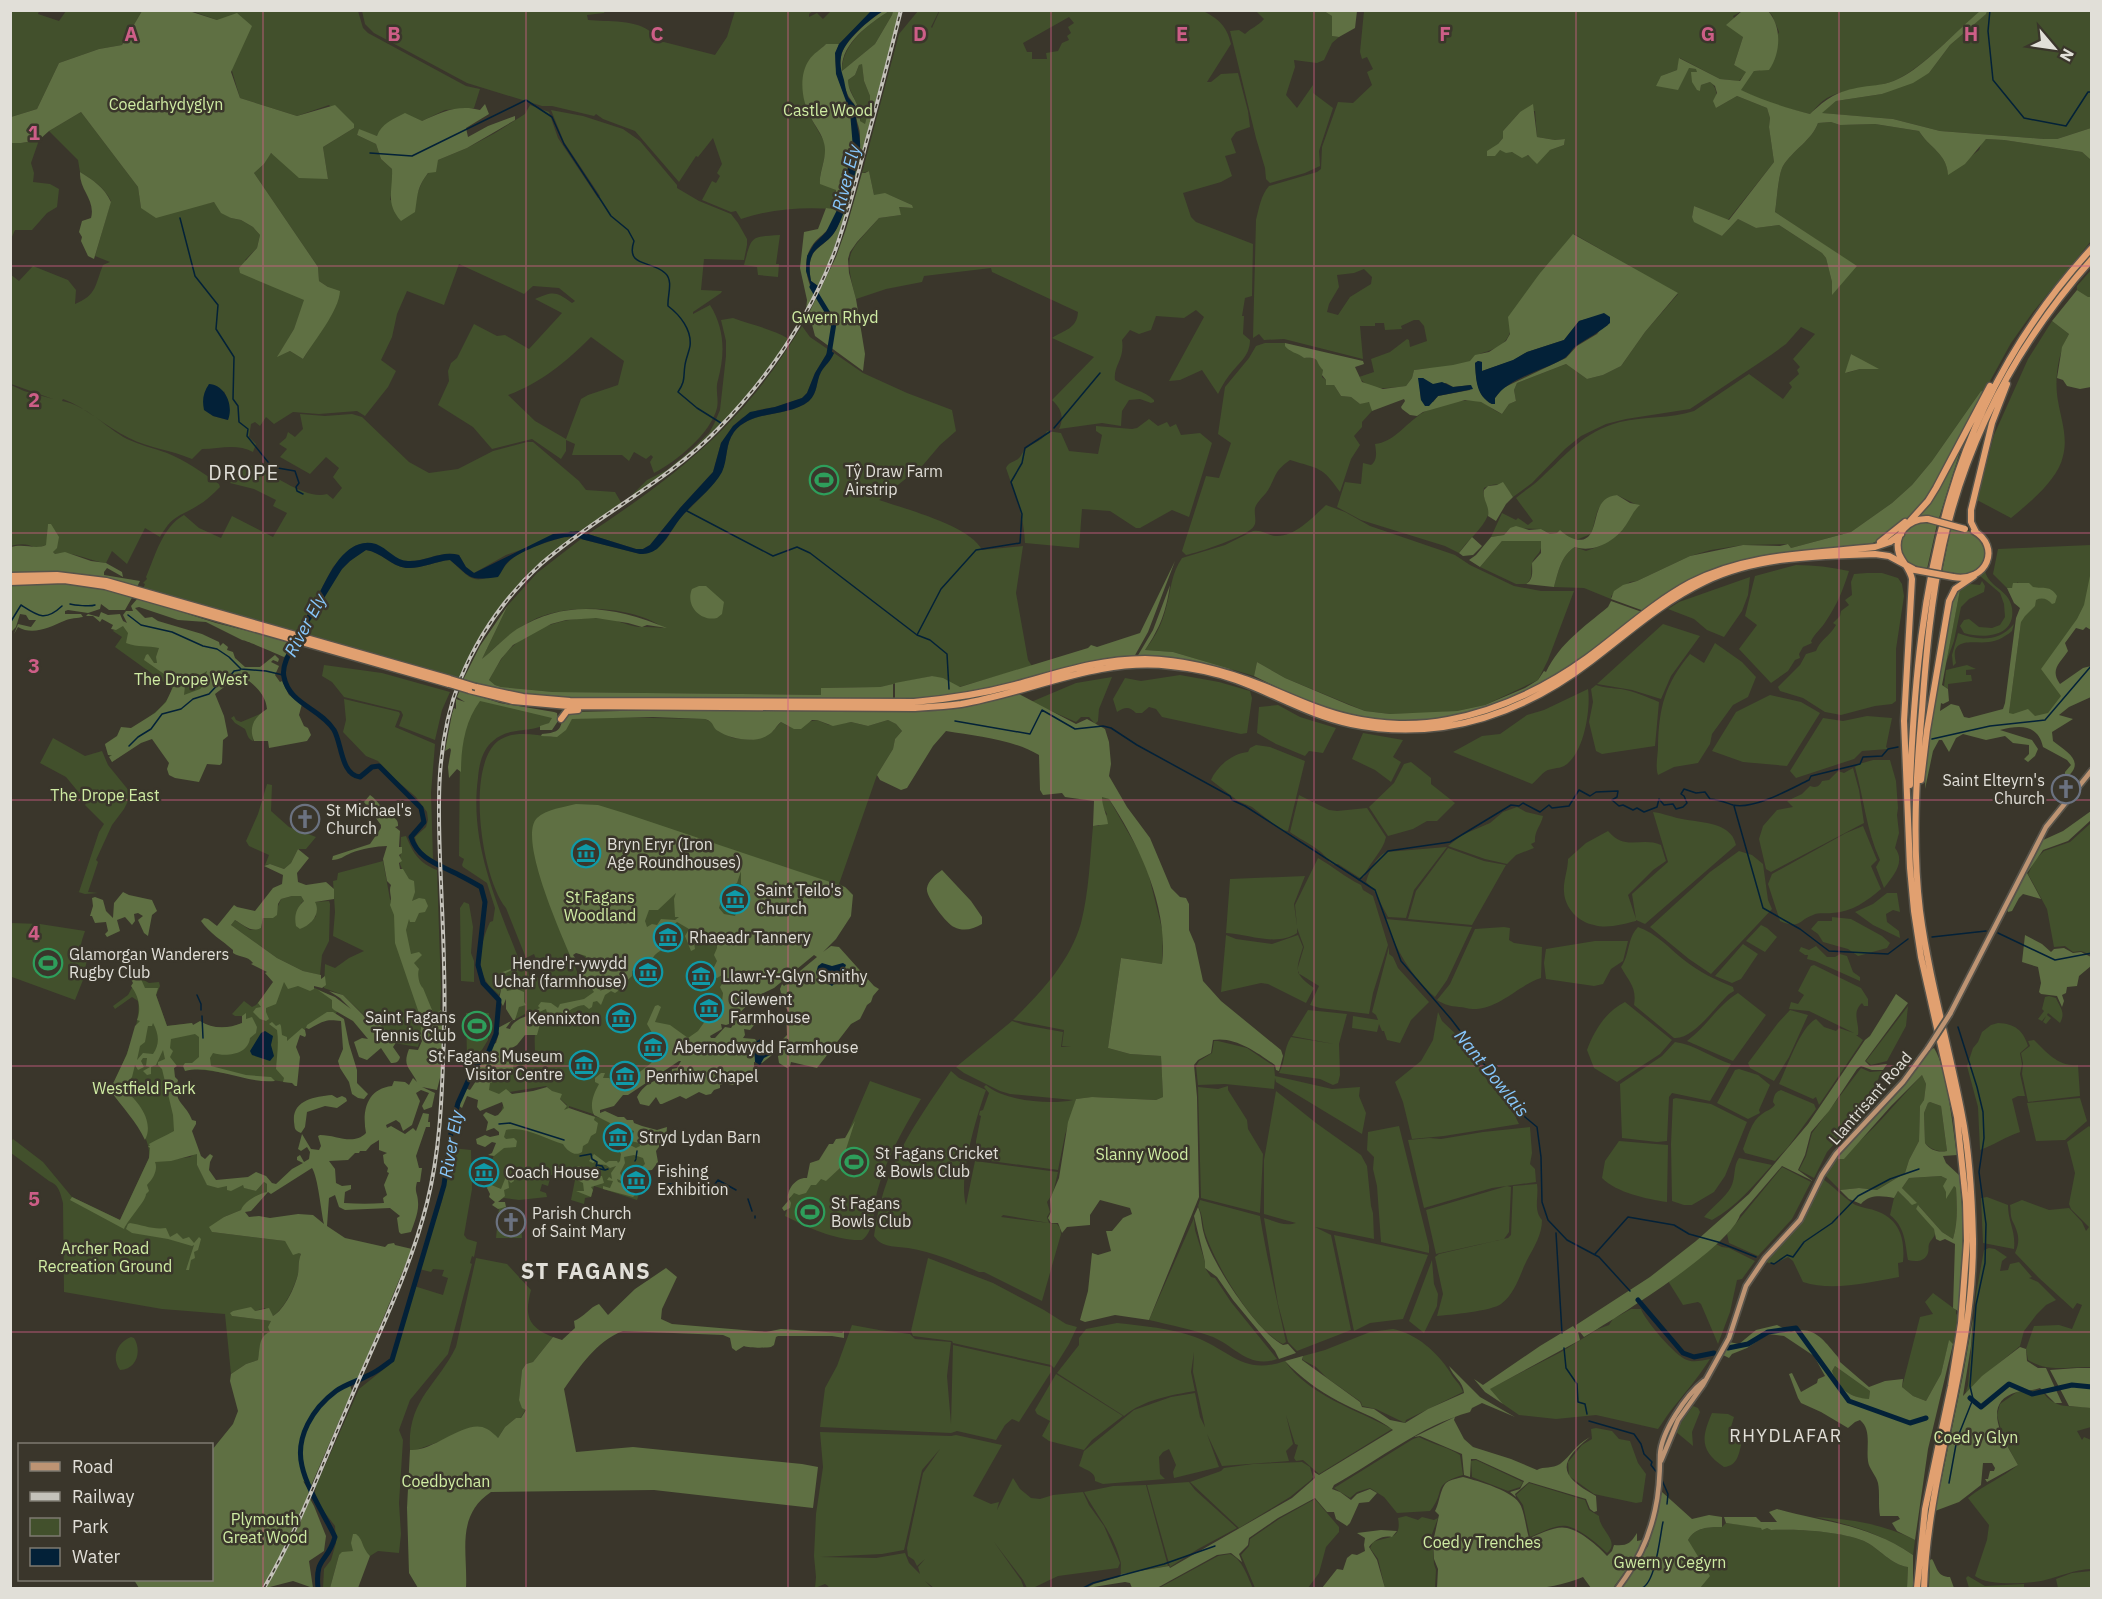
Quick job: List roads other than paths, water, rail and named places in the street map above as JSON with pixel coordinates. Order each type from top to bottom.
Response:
[{"type":"highway","points":[[1917,1588],[1927,1512],[1961,1323],[1967,1240],[1957,1117],[1921,957],[1914,911],[1904,721],[1912,579],[1899,552],[1898,544],[1906,526],[1936,488],[2009,353],[2052,301],[2091,248]]},
{"type":"highway","points":[[1912,842],[1919,706],[1936,581],[1947,527],[1976,441],[1999,392],[2052,301],[2091,259]]},
{"type":"highway","points":[[1912,842],[1927,730],[1950,596],[1958,585],[1984,567],[1988,553],[1984,540],[1976,532],[1971,522],[1971,510],[1996,413],[2013,373],[2052,301]]},
{"type":"highway","points":[[1869,548],[1890,535],[1921,508]]},
{"type":"highway","points":[[1906,526],[1916,520],[1928,519],[1976,532]]},
{"type":"highway","points":[[473,689],[523,697],[570,701],[914,702],[958,698],[1015,685],[1069,668],[1145,662],[1235,680],[1306,711],[1352,724],[1400,729],[1443,727],[1493,716],[1540,694],[1588,663],[1642,618],[1690,583],[1738,564],[1786,555],[1869,548],[1890,542],[1901,534]]},
{"type":"highway","points":[[1658,607],[1728,572],[1753,565],[1802,558],[1879,554],[1889,556],[1915,570],[1953,577],[1974,576]]},
{"type":"highway","points":[[1802,558],[1879,557],[1893,562],[1905,571],[1909,583],[1907,653]]},
{"type":"highway","points":[[10,576],[66,576],[106,581],[518,704],[557,709],[561,719],[565,712],[572,710],[672,707]]},
{"type":"highway","points":[[10,582],[48,580],[95,585],[279,633]]},
{"type":"highway","points":[[487,695],[528,703],[561,706],[915,708],[961,704],[1120,663]]},
{"type":"highway","points":[[1924,1588],[1927,1512]]},
{"type":"main road","name":"Llantrisant Road","points":[[1618,1588],[1644,1549],[1656,1508],[1662,1447],[1673,1420],[1695,1389],[1706,1379],[1729,1338],[1744,1291],[1753,1275],[1765,1258],[1800,1220],[1822,1175],[1836,1154],[1903,1082],[1928,1048],[1950,1014],[2046,827],[2091,770]]},
{"type":"water","points":[[871,11],[883,11],[852,38],[841,57],[841,69],[847,93],[856,108],[860,149],[857,168],[841,220],[832,235],[817,249],[810,260],[811,281],[818,286],[814,295],[806,271],[807,256],[814,244],[826,232],[837,210],[853,148],[850,112],[836,74],[835,53],[839,44]]},
{"type":"water","points":[[1604,313],[1610,317],[1610,323],[1576,346],[1565,358],[1508,385],[1495,398],[1495,404],[1487,401],[1480,392],[1475,363],[1478,361],[1482,362],[1482,371],[1513,360],[1527,352],[1564,340],[1579,321]]},
{"type":"water","points":[[829,350],[834,353],[821,372],[812,398],[791,410],[750,420],[734,432],[729,441],[724,467],[718,479],[684,514],[657,549],[640,554],[581,539],[588,534],[636,549],[643,549],[650,545],[713,472],[721,443],[733,426],[750,412],[802,398],[807,393],[815,373]]},
{"type":"water","points":[[1418,378],[1423,378],[1433,384],[1442,382],[1453,387],[1471,385],[1473,389],[1438,396],[1429,406],[1425,406],[1421,400]]},
{"type":"water","points":[[209,384],[220,388],[227,397],[230,408],[228,420],[213,416],[204,410],[205,390]]},
{"type":"water","points":[[582,531],[526,551],[507,563],[498,577],[488,578],[471,577],[450,560],[406,568],[366,550],[342,569],[302,634],[298,633],[331,571],[346,552],[355,546],[365,543],[376,544],[399,559],[408,561],[446,554],[459,555],[466,567],[474,573],[553,534]]},
{"type":"water","points":[[822,963],[832,966],[843,963],[846,965],[841,977],[832,986],[820,979],[816,973],[818,966]]},
{"type":"water","points":[[265,1031],[273,1036],[271,1045],[274,1056],[270,1061],[252,1055],[250,1051],[261,1033]]},
{"type":"water","points":[[762,1038],[769,1045],[770,1055],[764,1058],[760,1065],[755,1062],[754,1043]]},
{"type":"waterway","points":[[1990,10],[1988,31],[1993,80],[2024,118],[2066,126],[2088,92],[2092,92]]},
{"type":"waterway","points":[[370,153],[412,156],[526,100],[552,117],[564,144],[611,216],[628,230],[634,241],[633,256],[636,260],[660,269],[668,276],[670,284],[668,306],[684,323],[690,340],[683,381],[678,392],[697,408],[721,423]]},
{"type":"waterway","points":[[180,218],[195,276],[218,305],[216,329],[234,357],[233,399],[238,406],[239,422],[248,429],[247,436],[272,467],[295,471],[299,483],[296,487],[297,491],[303,494]]},
{"type":"waterway","name":"River Ely","points":[[812,287],[834,323],[829,354]]},
{"type":"waterway","points":[[1054,428],[1100,373]]},
{"type":"waterway","points":[[687,511],[773,556],[797,547],[810,553],[917,635],[941,589],[976,550],[1020,543],[1022,514],[1011,482],[1022,463],[1025,448],[1051,431]]},
{"type":"waterway","name":"River Ely","points":[[571,534],[591,538]]},
{"type":"waterway","points":[[70,604],[95,605]]},
{"type":"waterway","points":[[10,623],[21,605],[42,616],[51,614],[62,606]]},
{"type":"waterway","points":[[128,615],[141,625],[172,632],[203,646],[217,649],[241,669],[283,675]]},
{"type":"waterway","points":[[917,635],[930,640],[947,654],[949,689]]},
{"type":"waterway","name":"River Ely","points":[[298,638],[283,672],[292,694],[321,716],[334,730],[349,771],[360,777],[372,767],[379,766],[421,808],[424,822],[411,837],[419,851],[430,861],[481,887],[485,902],[478,965],[483,983],[499,1000],[496,1034],[489,1051],[473,1070],[458,1103],[452,1126],[444,1185],[392,1360],[328,1398],[313,1415],[304,1434],[301,1444],[304,1475],[335,1537],[318,1570],[318,1588]]},
{"type":"waterway","points":[[1932,739],[1990,726],[2045,720],[2092,665]]},
{"type":"waterway","points":[[129,746],[151,729],[162,714],[181,709],[193,699],[209,694],[224,678],[240,670]]},
{"type":"waterway","name":"Nant Dowlais","points":[[955,721],[1030,734],[1042,710],[1075,729],[1103,726],[1111,728],[1137,745],[1230,796],[1232,800],[1245,806],[1375,890],[1401,961],[1451,1019],[1464,1036],[1465,1043],[1475,1050],[1525,1117],[1537,1127],[1541,1157],[1542,1202],[1548,1220],[1567,1240],[1599,1257],[1630,1291]]},
{"type":"waterway","points":[[1359,880],[1388,851],[1450,842],[1511,805],[1519,806],[1523,803],[1540,812],[1549,805],[1552,808],[1569,806],[1579,790],[1590,796],[1596,792],[1618,791],[1617,797],[1612,800],[1619,806],[1623,805],[1633,810],[1637,808],[1644,812],[1657,807],[1659,799],[1664,805],[1673,804],[1676,809],[1683,807],[1687,803],[1681,794],[1684,789],[1696,793],[1705,792],[1710,799],[1742,806],[1761,802],[1782,793],[1809,780],[1811,776],[1860,764],[1863,757],[1882,756],[1888,749],[1898,747]]},
{"type":"waterway","points":[[1734,806],[1763,908],[1800,929],[1829,951],[1888,954],[1908,939]]},
{"type":"waterway","points":[[1932,937],[1986,931]]},
{"type":"waterway","points":[[1998,933],[2055,960],[2092,953]]},
{"type":"waterway","points":[[197,995],[201,1010]]},
{"type":"waterway","points":[[202,1016],[203,1038]]},
{"type":"waterway","points":[[1949,1483],[1957,1439],[1973,1399],[1970,1386],[1976,1305],[1985,1263],[1986,1224],[1979,1172],[1984,1138],[1983,1112],[1958,1027]]},
{"type":"waterway","points":[[499,1124],[510,1123],[564,1140]]},
{"type":"waterway","points":[[636,1158],[637,1151]]},
{"type":"waterway","points":[[580,1156],[591,1154],[592,1159],[597,1162],[596,1168],[608,1169]]},
{"type":"waterway","points":[[596,1165],[604,1169]]},
{"type":"waterway","points":[[1771,1263],[1774,1264],[1787,1255],[1793,1257],[1804,1242],[1832,1223],[1858,1196],[1890,1179],[1919,1169]]},
{"type":"waterway","points":[[660,1183],[712,1188],[718,1180],[736,1190]]},
{"type":"waterway","points":[[748,1199],[752,1211]]},
{"type":"waterway","points":[[1595,1254],[1628,1217],[1674,1225],[1689,1234],[1718,1242],[1756,1257]]},
{"type":"waterway","points":[[1556,1233],[1562,1333]]},
{"type":"waterway","name":"Nant Dowlais","points":[[1638,1300],[1683,1353],[1694,1357],[1714,1353]]},
{"type":"waterway","name":"Nant Dowlais","points":[[1728,1348],[1748,1344],[1768,1332],[1796,1328],[1849,1401],[1910,1423],[1926,1418]]},
{"type":"waterway","points":[[1564,1348],[1566,1368],[1577,1384],[1578,1402],[1585,1404],[1587,1414]]},
{"type":"waterway","points":[[1970,1398],[1981,1407],[2009,1384],[2032,1394],[2072,1385],[2092,1387]]},
{"type":"waterway","points":[[1589,1421],[1634,1434],[1658,1474]]},
{"type":"waterway","points":[[1661,1478],[1668,1494],[1667,1504]]},
{"type":"waterway","points":[[1642,1588],[1647,1584],[1654,1568],[1663,1522]]},
{"type":"waterway","points":[[1083,1588],[1215,1546]]},
{"type":"railway","points":[[264,1588],[298,1523],[390,1308],[420,1230],[432,1182],[440,1119],[445,1015],[439,831],[440,780],[446,729],[460,680],[484,632],[528,576],[563,546],[654,483],[698,448],[754,389],[786,346],[825,276],[840,237],[901,10]]},
{"type":"place","name":"Tŷ Draw Farm Airstrip","points":[[824,480]]},
{"type":"place","name":"Saint Elteyrn's Church","points":[[2066,789]]},
{"type":"place","name":"St Michael's Church","points":[[305,819]]},
{"type":"place","name":"Bryn Eryr (Iron Age Roundhouses)","points":[[586,853]]},
{"type":"place","name":"Saint Teilo's Church","points":[[735,899]]},
{"type":"place","name":"Rhaeadr Tannery","points":[[668,937]]},
{"type":"place","name":"Glamorgan Wanderers Rugby Club","points":[[48,963]]},
{"type":"place","name":"Hendre'r-ywydd Uchaf (farmhouse)","points":[[648,972]]},
{"type":"place","name":"Llawr-Y-Glyn Smithy","points":[[701,976]]},
{"type":"place","name":"Cilewent Farmhouse","points":[[709,1008]]},
{"type":"place","name":"Kennixton","points":[[621,1018]]},
{"type":"place","name":"Saint Fagans Tennis Club","points":[[477,1026]]},
{"type":"place","name":"Abernodwydd Farmhouse","points":[[653,1047]]},
{"type":"place","name":"St Fagans Museum Visitor Centre","points":[[584,1065]]},
{"type":"place","name":"Penrhiw Chapel","points":[[625,1076]]},
{"type":"place","name":"Stryd Lydan Barn","points":[[618,1137]]},
{"type":"place","name":"St Fagans Cricket & Bowls Club","points":[[854,1162]]},
{"type":"place","name":"Coach House","points":[[484,1172]]},
{"type":"place","name":"Fishing Exhibition","points":[[636,1180]]},
{"type":"place","name":"St Fagans Bowls Club","points":[[810,1212]]},
{"type":"place","name":"Parish Church of Saint Mary","points":[[511,1222]]},
{"type":"district","name":"DROPE","points":[[244,472]]},
{"type":"district","name":"ST FAGANS","points":[[586,1270]]},
{"type":"district","name":"RHYDLAFAR","points":[[1786,1435]]},
{"type":"park label","name":"Coedarhydyglyn","points":[[166,104]]},
{"type":"park label","name":"Castle Wood","points":[[828,110]]},
{"type":"park label","name":"Gwern Rhyd","points":[[835,317]]},
{"type":"park label","name":"The Drope West","points":[[191,679]]},
{"type":"park label","name":"The Drope East","points":[[105,795]]},
{"type":"park label","name":"St Fagans Woodland","points":[[600,906]]},
{"type":"park label","name":"Westfield Park","points":[[144,1088]]},
{"type":"park label","name":"Slanny Wood","points":[[1142,1154]]},
{"type":"park label","name":"Archer Road Recreation Ground","points":[[105,1257]]},
{"type":"park label","name":"Coed y Glyn","points":[[1976,1437]]},
{"type":"park label","name":"Coedbychan","points":[[446,1481]]},
{"type":"park label","name":"Plymouth Great Wood","points":[[265,1528]]},
{"type":"park label","name":"Coed y Trenches","points":[[1482,1542]]},
{"type":"park label","name":"Gwern y Cegyrn","points":[[1670,1562]]}]
